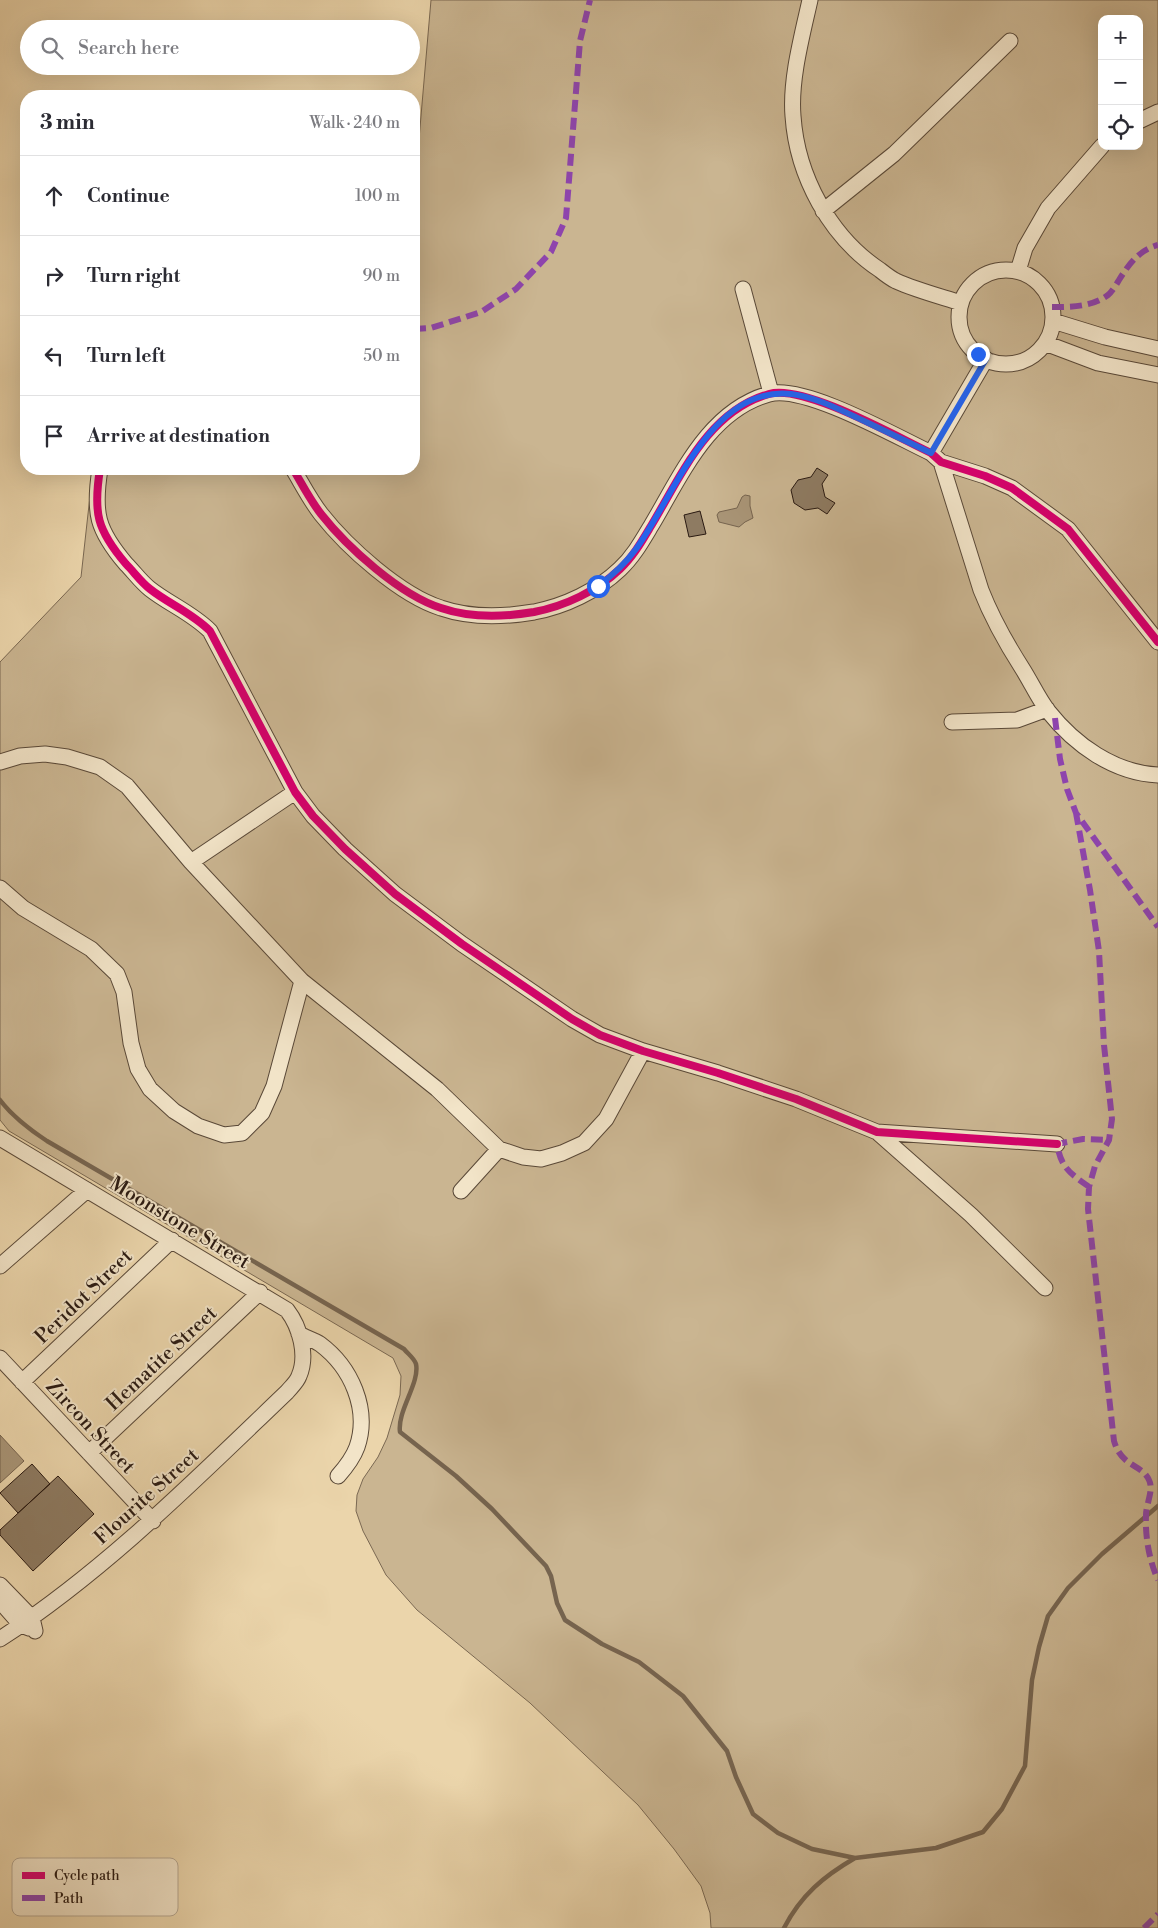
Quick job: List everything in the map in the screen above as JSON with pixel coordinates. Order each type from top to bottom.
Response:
[{"type":"street","points":[[810,0],[793,88],[793,116],[797,144],[807,176],[823,211],[844,241],[880,271],[895,280],[961,303]]},
{"type":"street","points":[[823,211],[894,154],[1010,41]]},
{"type":"street","points":[[1143,119],[1158,112]]},
{"type":"street","points":[[1018,271],[1025,248],[1048,208],[1099,150]]},
{"type":"street","points":[[1008,270],[1018,271],[1034,278],[1045,291],[1052,307],[1053,322],[1045,343],[1038,352],[1018,362],[1002,363],[986,359],[970,348],[965,340],[959,322],[961,303],[971,285],[987,273],[1008,270]]},
{"type":"street","points":[[743,289],[771,393]]},
{"type":"street","points":[[1053,322],[1123,342],[1158,348]]},
{"type":"street","points":[[1045,343],[1098,363],[1158,375]]},
{"type":"street","points":[[986,359],[936,458],[989,610],[997,627],[1047,709],[1088,749],[1104,759],[1120,768],[1141,774],[1158,775]]},
{"type":"street","points":[[297,475],[321,514],[356,551],[382,573],[415,596],[440,608],[467,614],[518,615],[545,610],[574,600],[598,586],[620,569],[637,549],[709,433],[726,416],[738,408],[771,393],[792,394],[830,405],[936,458],[1012,488],[1068,528],[1158,642]]},
{"type":"street","points":[[99,475],[96,502],[97,513],[104,534],[118,555],[149,589],[200,621],[210,631],[295,792],[320,822],[395,894],[462,944],[572,1019],[600,1035],[643,1052],[718,1073],[796,1099],[877,1132],[1057,1144]]},
{"type":"street","points":[[952,722],[1017,720],[1047,709]]},
{"type":"street","points":[[0,762],[20,756],[46,754],[67,757],[100,768],[127,786],[191,862],[302,981],[437,1089],[499,1149],[523,1157],[541,1158],[584,1143],[606,1119],[643,1052]]},
{"type":"street","points":[[191,862],[295,792]]},
{"type":"street","points":[[0,888],[24,908],[91,949],[117,974],[124,992],[131,1043],[138,1069],[150,1089],[174,1111],[198,1126],[224,1136],[242,1133],[262,1113],[274,1086],[302,981]]},
{"type":"street","points":[[877,1132],[971,1215],[1045,1288]]},
{"type":"street","name":"Moonstone Street","points":[[0,1138],[260,1292],[287,1310],[294,1320],[299,1334],[302,1367]]},
{"type":"street","points":[[461,1191],[499,1149]]},
{"type":"street","points":[[0,1266],[87,1190]]},
{"type":"street","name":"Peridot Street","points":[[22,1382],[172,1240]]},
{"type":"street","name":"Hematite Street","points":[[89,1453],[260,1292]]},
{"type":"street","points":[[299,1334],[319,1344],[335,1358],[352,1383],[359,1398],[362,1411],[357,1446],[350,1462],[338,1476]]},
{"type":"street","name":"Zircon Street","points":[[0,1358],[153,1521]]},
{"type":"street","name":"Flourite Street","points":[[0,1638],[26,1622],[153,1521],[287,1392],[298,1378],[302,1367]]},
{"type":"street","points":[[0,1585],[26,1622]]},
{"type":"street","points":[[0,1601],[26,1622]]},
{"type":"shaded area","points":[[431,0],[1158,0],[1158,1928],[711,1928],[710,1913],[701,1886],[638,1805],[530,1703],[417,1610],[386,1575],[363,1531],[356,1511],[357,1495],[363,1479],[378,1457],[387,1438],[400,1395],[401,1376],[393,1358],[9,1131],[0,1120],[0,662],[81,577],[92,475],[420,475],[420,127]]},
{"type":"shaded area","points":[[745,495],[750,496],[753,518],[739,527],[719,522],[717,515],[719,512],[737,508],[742,497]]},
{"type":"shaded area","points":[[0,1435],[24,1461],[0,1483]]},
{"type":"building","points":[[817,468],[828,475],[822,484],[825,497],[835,503],[827,514],[818,508],[805,510],[794,503],[791,490],[798,480],[811,477]]},
{"type":"building","points":[[700,511],[706,534],[689,537],[684,515]]},
{"type":"building","points":[[32,1464],[50,1484],[18,1513],[0,1493]]},
{"type":"building","points":[[58,1476],[94,1514],[33,1571],[0,1535],[0,1530]]},
{"type":"waterway","points":[[0,1100],[10,1112],[47,1141],[404,1349],[415,1362],[416,1372],[415,1380],[402,1415],[400,1432],[456,1476],[492,1509],[546,1566],[551,1576],[557,1603],[565,1620],[602,1644],[639,1662],[683,1696],[727,1751],[736,1777],[753,1814],[778,1833],[812,1849],[855,1858],[936,1848],[983,1832],[1002,1809],[1025,1766],[1032,1680],[1048,1616],[1068,1588],[1102,1554],[1158,1506]]},
{"type":"waterway","points":[[784,1928],[798,1906],[814,1887],[855,1858]]},
{"type":"marked path","points":[[420,329],[431,328],[481,312],[516,289],[551,252],[566,218],[580,41],[590,0]]},
{"type":"marked path","points":[[1052,307],[1081,306],[1102,299],[1111,292],[1135,258],[1145,250],[1158,245]]},
{"type":"marked path","points":[[1055,718],[1060,759],[1067,789],[1076,813],[1158,927]]},
{"type":"marked path","points":[[1076,813],[1099,951],[1104,1045],[1112,1119],[1109,1140],[1095,1166],[1089,1187],[1088,1209],[1114,1441],[1117,1450],[1126,1461],[1146,1475],[1149,1480],[1150,1493],[1146,1511],[1146,1531],[1148,1548],[1158,1580]]},
{"type":"marked path","points":[[1089,1187],[1067,1169],[1061,1159],[1057,1144],[1083,1139],[1109,1140]]},
{"type":"marked path","points":[[1144,1928],[1158,1914]]},
{"type":"cycle path","points":[[297,475],[321,514],[345,541],[392,581],[425,602],[464,614],[487,616],[523,614],[569,602],[591,591],[611,577],[629,559],[641,543],[685,467],[713,430],[729,415],[748,403],[769,394],[785,393],[827,404],[931,453],[941,462],[985,476],[1012,488],[1068,529],[1158,642]]},
{"type":"cycle path","points":[[99,475],[98,509],[103,531],[109,541],[126,564],[147,586],[196,619],[210,631],[295,792],[313,816],[345,849],[395,894],[462,944],[572,1019],[600,1035],[643,1051],[796,1099],[877,1132],[1057,1144]]},
{"type":"route","points":[[598,586],[620,569],[637,549],[709,433],[726,416],[745,403],[771,393],[792,394],[810,398],[830,405],[931,453],[986,359],[978,354]]}]
